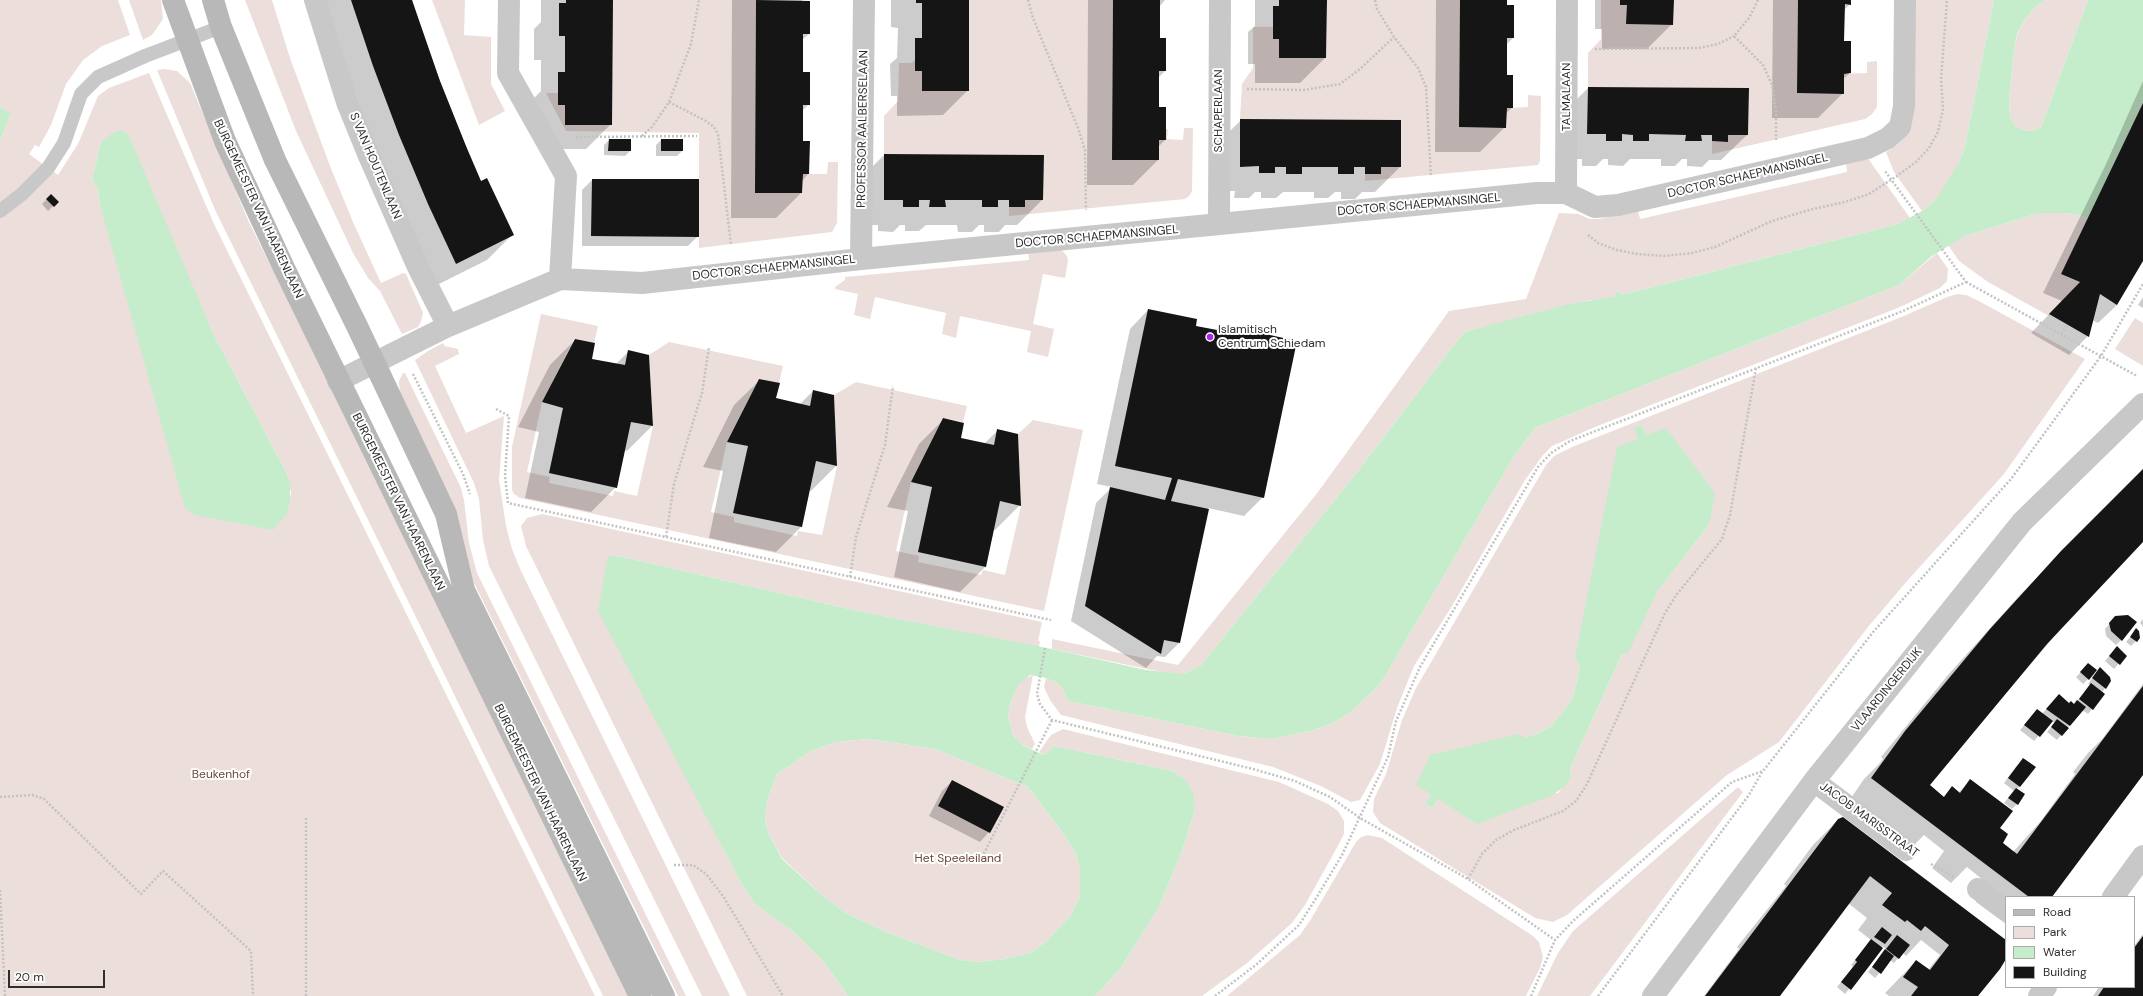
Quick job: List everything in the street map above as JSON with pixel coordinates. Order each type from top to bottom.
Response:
[{"type":"main road","name":"BURGEMEESTER VAN HAARENLAAN","points":[[172,0],[225,141],[338,381],[640,996]]},
{"type":"main road","name":"BURGEMEESTER VAN HAARENLAAN","points":[[213,0],[221,27],[275,160],[375,363],[446,514],[464,590],[664,996]]},
{"type":"street","name":"S VAN HOUTENLAAN","points":[[315,0],[348,102],[369,156],[418,267],[448,326]]},
{"type":"street","points":[[510,0],[508,73],[566,176],[560,279]]},
{"type":"street","name":"PROFESSOR AALBERSELAAN","points":[[861,259],[864,0]]},
{"type":"street","name":"SCHAPERLAAN","points":[[1219,223],[1220,0]]},
{"type":"street","name":"TALMALAAN","points":[[1566,193],[1567,0]]},
{"type":"street","name":"DOCTOR SCHAEPMANSINGEL","points":[[338,381],[448,326],[560,279],[642,284],[861,259],[1537,193],[1566,193],[1595,207],[1618,205],[1868,148],[1888,138],[1900,127],[1904,106],[1905,0]]},
{"type":"street","name":"VLAARDINGERDIJK","points":[[1653,996],[1814,781],[2022,522],[2143,404]]},
{"type":"street","name":"JACOB MARISSTRAAT","points":[[1814,781],[1906,850]]},
{"type":"street","points":[[2114,896],[2143,856]]},
{"type":"street","points":[[1978,889],[2005,909]]},
{"type":"street","points":[[2039,996],[2045,988]]},
{"type":"lane","points":[[0,211],[22,194],[48,168],[64,143],[81,94],[98,77],[221,27]]},
{"type":"path","points":[[642,136],[652,127],[669,102],[691,44],[699,0]]},
{"type":"path","points":[[1028,0],[1033,18],[1078,128],[1085,150],[1084,238]]},
{"type":"path","points":[[1375,0],[1377,9],[1394,37],[1418,68],[1426,87],[1432,203]]},
{"type":"path","points":[[1567,49],[1699,48],[1718,44],[1734,36],[1749,18],[1758,0]]},
{"type":"path","points":[[1734,36],[1763,65],[1772,85],[1776,111],[1775,169]]},
{"type":"path","points":[[1219,88],[1304,90],[1340,84],[1360,69],[1394,37]]},
{"type":"path","points":[[669,102],[706,121],[714,127],[718,134],[731,245]]},
{"type":"path","points":[[544,137],[697,136]]},
{"type":"path","points":[[1868,148],[1966,282],[2131,372]]},
{"type":"path","points":[[1215,996],[1257,964],[1299,926],[1342,855],[1360,818],[1388,757],[1396,721],[1420,667],[1538,468],[1551,453],[1570,441],[1903,311],[1966,282]]},
{"type":"path","points":[[1598,996],[1749,795],[1763,771],[1874,631],[2011,478],[2101,356],[2143,284]]},
{"type":"path","points":[[2062,334],[2067,325]]},
{"type":"path","points":[[666,537],[674,484],[702,393],[709,347]]},
{"type":"path","points":[[1468,879],[1482,854],[1496,840],[1514,830],[1564,812],[1576,801],[1586,784],[1665,612],[1677,594],[1722,539],[1730,515],[1756,368]]},
{"type":"path","points":[[850,576],[856,537],[885,446],[893,386]]},
{"type":"path","points":[[496,408],[509,416],[505,476],[508,503],[1052,620]]},
{"type":"path","points":[[1045,648],[1038,681],[1037,694],[1040,704],[1052,720],[1253,769],[1295,781],[1330,797],[1360,818],[1468,879],[1555,940]]},
{"type":"path","points":[[980,862],[1052,720]]},
{"type":"path","points":[[1531,996],[1555,940],[1573,921],[1732,782],[1763,771]]},
{"type":"path","points":[[0,797],[32,795],[44,799],[141,894],[163,871],[251,951],[253,996]]},
{"type":"path","points":[[306,816],[306,996]]},
{"type":"path","name":"JACOB MARISSTRAAT","points":[[1906,850],[1978,889]]},
{"type":"path","points":[[674,865],[693,865],[706,874],[724,896],[783,996]]},
{"type":"path","points":[[0,890],[5,996]]},
{"type":"green space","name":"Beukenhof","points":[[0,0],[118,0],[130,35],[102,46],[83,60],[66,84],[51,125],[39,147],[35,145],[29,154],[58,175],[78,144],[98,96],[109,88],[149,73],[214,224],[595,996],[0,996],[0,141],[10,116],[9,113],[0,107]],"holes":[[[125,132],[213,333],[287,474],[291,493],[288,510],[100,205],[98,190],[92,179],[101,142]]]},
{"type":"green space","points":[[129,0],[161,0],[163,19],[152,35],[143,40]]},
{"type":"green space","points":[[245,0],[272,0],[290,58],[330,166],[353,222],[381,283],[403,273],[406,274],[423,313],[418,327],[402,334],[380,291],[368,278],[353,253],[296,131]]},
{"type":"green space","points":[[432,0],[465,0],[464,35],[491,37],[491,84],[505,111],[479,125]]},
{"type":"green space","points":[[613,0],[756,0],[755,193],[802,193],[803,174],[827,174],[828,162],[838,162],[837,223],[832,232],[699,248],[699,133],[566,131],[546,93],[558,93],[558,105],[565,105]]},
{"type":"green space","points":[[969,0],[1113,0],[1112,160],[1159,160],[1159,140],[1165,140],[1166,129],[1168,129],[1167,139],[1183,140],[1184,128],[1193,128],[1192,191],[1190,195],[1185,199],[1009,216],[1009,207],[1025,207],[1025,200],[1043,200],[1043,155],[884,154],[884,116],[898,101],[899,63],[911,63],[915,60],[915,71],[922,71],[922,91],[969,91]]},
{"type":"green space","points":[[1327,0],[1460,0],[1459,127],[1506,128],[1507,108],[1528,107],[1528,95],[1541,96],[1540,161],[1538,165],[1365,181],[1365,174],[1381,174],[1381,167],[1401,167],[1401,120],[1240,119],[1242,84],[1253,68],[1253,27],[1273,27],[1273,39],[1279,39],[1280,58],[1326,58]]},
{"type":"green space","points":[[1601,0],[1620,0],[1620,5],[1627,5],[1627,24],[1673,25],[1674,0],[1798,0],[1797,93],[1844,94],[1844,74],[1867,73],[1867,62],[1877,61],[1877,107],[1872,114],[1865,119],[1712,154],[1712,141],[1728,142],[1728,135],[1748,135],[1749,88],[1588,87],[1588,53],[1601,39]]},
{"type":"green space","points":[[1913,0],[1994,0],[1965,146],[1959,163],[1946,186],[1936,199],[1922,211],[1894,172],[1886,152],[1896,146],[1904,138]]},
{"type":"green space","points":[[2046,0],[2088,0],[2041,127],[2034,131],[2026,131],[2015,126],[2010,117],[2009,101],[2014,50],[2017,35],[2025,19],[2037,5]]},
{"type":"green space","points":[[164,69],[177,71],[190,83],[248,220],[632,996],[603,996],[216,212],[157,70]]},
{"type":"green space","points":[[1867,157],[1910,218],[1898,224],[1621,295],[1620,291],[1616,292],[1616,296],[1598,301],[1591,300],[1464,332],[1354,476],[1201,665],[1184,674],[1171,674],[1052,649],[1052,639],[1178,665],[1318,492],[1449,311],[1526,299],[1559,213],[1578,214],[1590,219],[1599,219],[1638,210],[1640,219],[1847,172],[1846,162]]},
{"type":"green space","points":[[2039,213],[2069,213],[2089,218],[2061,274],[2080,282],[2049,316],[1988,282],[1959,261],[1948,245],[1965,236]]},
{"type":"green space","points":[[1060,248],[1067,256],[1068,261],[1065,278],[1043,274],[1033,324],[1054,329],[1048,357],[1027,352],[1031,331],[960,316],[956,338],[942,334],[946,313],[875,297],[870,319],[854,315],[858,294],[835,289],[835,287],[845,280],[845,277],[1029,260],[1028,250]]},
{"type":"green space","points":[[1937,253],[1948,269],[1947,281],[1940,288],[1900,307],[1595,427],[1552,446],[1543,455],[1525,480],[1452,606],[1414,666],[1397,708],[1380,764],[1360,800],[1351,802],[1321,786],[1273,767],[1061,715],[1050,700],[1044,687],[1046,678],[1057,683],[1062,688],[1068,701],[1238,736],[1272,739],[1311,731],[1335,722],[1352,711],[1377,687],[1384,678],[1511,461],[1535,428],[1899,285]]},
{"type":"green space","points":[[1957,294],[1966,295],[2085,359],[2004,474],[1907,581],[1868,627],[1779,742],[1727,775],[1567,915],[1553,922],[1535,918],[1380,823],[1373,812],[1374,799],[1386,774],[1402,720],[1416,688],[1546,465],[1554,456],[1572,447],[1904,316]],"holes":[[[1642,425],[1646,435],[1705,530],[1657,592],[1622,654],[1570,769],[1571,777],[1558,793],[1438,799],[1432,808],[1425,804],[1431,794],[1524,738],[1539,733],[1551,726],[1568,705],[1574,694],[1580,665],[1576,658],[1638,439],[1635,428]]]},
{"type":"green space","points":[[541,314],[598,326],[594,343],[574,339],[542,402],[527,472],[550,477],[549,483],[613,496],[614,491],[637,496],[653,426],[649,355],[669,342],[783,366],[779,383],[759,379],[727,442],[711,512],[734,517],[734,522],[797,536],[798,531],[822,535],[837,466],[834,395],[856,382],[967,406],[963,422],[943,418],[911,482],[896,551],[919,556],[918,562],[981,575],[983,570],[1005,575],[1021,506],[1018,434],[1033,420],[1083,430],[1044,611],[520,498],[514,494],[512,490],[512,447]]},
{"type":"green space","points":[[2135,318],[2143,323],[2143,366],[2115,349]]},
{"type":"green space","points":[[443,343],[445,346],[458,349],[459,354],[435,366],[466,433],[504,416],[499,480],[506,526],[512,549],[521,571],[730,996],[702,996],[489,566],[483,540],[479,499],[474,483],[415,360]]},
{"type":"green space","points":[[403,373],[405,373],[461,488],[464,500],[469,543],[477,573],[686,996],[678,996],[471,577],[451,499],[400,396],[399,381]]},
{"type":"green space","points":[[542,514],[1042,622],[1038,641],[1040,641],[1039,647],[858,611],[614,555],[609,556],[718,839],[741,883],[755,904],[796,934],[824,962],[848,996],[747,996],[526,546],[521,526],[527,518]]},
{"type":"green space","points":[[1033,675],[1025,717],[1027,727],[1035,744],[1032,749],[1024,746],[1013,735],[1008,716],[1010,704],[1019,684],[1025,678]]},
{"type":"green space","points":[[1063,729],[1279,782],[1328,804],[1338,811],[1344,821],[1344,834],[1340,842],[1305,905],[1292,923],[1247,963],[1202,996],[1095,996],[1121,968],[1160,905],[1183,848],[1195,809],[1186,780],[1173,771],[1054,746],[1044,755],[1039,752],[1051,735]]},
{"type":"green space","name":"Het Speeleiland","points":[[869,739],[935,749],[1028,787],[1063,833],[1076,854],[1080,870],[1080,896],[1071,915],[1047,941],[1032,952],[1005,959],[977,962],[960,960],[884,931],[846,913],[824,897],[782,858],[769,834],[765,821],[767,801],[777,774],[811,751],[836,742]]},
{"type":"green space","points":[[1738,787],[1743,792],[1590,996],[1537,996],[1558,953],[1573,931]]},
{"type":"green space","points":[[1368,835],[1382,838],[1533,936],[1539,942],[1543,957],[1540,968],[1526,996],[1227,996],[1300,935],[1356,842],[1361,837]]},
{"type":"water","points":[[1994,0],[2046,0],[2037,5],[2025,19],[2017,34],[2009,101],[2010,117],[2015,126],[2026,131],[2034,131],[2041,127],[2088,0],[2143,0],[2143,103],[2089,218],[2069,213],[2039,213],[1965,236],[1932,256],[1899,285],[1535,428],[1511,461],[1384,678],[1377,687],[1352,711],[1335,722],[1311,731],[1272,739],[1238,736],[1068,701],[1062,688],[1057,683],[1046,678],[1030,675],[1019,684],[1010,704],[1008,716],[1013,735],[1024,746],[1044,755],[1054,746],[1173,771],[1186,780],[1193,793],[1195,809],[1183,848],[1160,905],[1121,968],[1095,996],[848,996],[824,962],[796,934],[755,904],[741,883],[598,611],[607,560],[609,556],[614,555],[858,611],[1052,649],[1146,670],[1184,674],[1201,665],[1354,476],[1464,332],[1565,305],[1616,296],[1616,292],[1620,291],[1621,295],[1898,224],[1922,211],[1936,199],[1959,163],[1965,146]],"holes":[[[869,739],[935,749],[1028,787],[1063,833],[1076,854],[1080,870],[1080,896],[1071,915],[1047,941],[1032,952],[1005,959],[977,962],[960,960],[884,931],[846,913],[824,897],[782,859],[769,834],[765,821],[767,801],[777,774],[811,751],[836,742]]]},
{"type":"water","points":[[0,107],[10,113],[10,116],[0,141]]},
{"type":"water","points":[[120,131],[125,132],[129,136],[213,333],[287,474],[290,485],[290,501],[287,514],[273,530],[195,515],[185,508],[100,205],[98,190],[92,179],[101,142],[113,133]]},
{"type":"water","points":[[1642,425],[1646,435],[1666,428],[1715,493],[1710,521],[1705,530],[1657,592],[1628,653],[1622,654],[1570,769],[1571,777],[1564,787],[1551,796],[1477,824],[1438,799],[1432,808],[1425,804],[1431,794],[1416,785],[1430,755],[1519,734],[1524,738],[1539,733],[1551,726],[1568,705],[1574,694],[1580,665],[1575,658],[1617,447],[1638,439],[1634,428]]},
{"type":"building","points":[[351,0],[412,0],[440,81],[481,181],[487,178],[514,235],[456,264],[428,204],[399,135],[373,66]]},
{"type":"building","points":[[566,0],[613,0],[612,125],[565,125],[565,105],[558,105],[558,72],[565,72],[565,36],[559,36],[559,3],[566,3]]},
{"type":"building","points":[[756,0],[810,1],[810,34],[803,34],[803,72],[810,72],[810,105],[803,105],[803,141],[810,141],[809,174],[803,174],[802,193],[755,193]]},
{"type":"building","points":[[916,0],[969,0],[969,91],[922,91],[922,71],[915,71],[915,38],[922,38],[922,3],[916,3]]},
{"type":"building","points":[[1113,0],[1160,0],[1160,38],[1166,38],[1166,71],[1159,71],[1159,107],[1166,107],[1166,140],[1159,140],[1159,160],[1112,160]]},
{"type":"building","points":[[1279,0],[1327,0],[1326,58],[1279,58],[1279,39],[1273,39],[1273,6],[1279,6]]},
{"type":"building","points":[[1460,0],[1507,0],[1507,5],[1514,5],[1514,38],[1507,38],[1507,75],[1513,75],[1513,108],[1507,108],[1506,128],[1459,127]]},
{"type":"building","points":[[1620,0],[1674,0],[1673,25],[1626,24],[1627,5],[1620,5]]},
{"type":"building","points":[[1798,0],[1851,0],[1851,5],[1845,4],[1844,41],[1851,41],[1851,73],[1844,74],[1844,94],[1797,93]]},
{"type":"building","points":[[1588,87],[1749,88],[1748,135],[1728,135],[1728,142],[1712,141],[1712,135],[1701,135],[1702,141],[1685,141],[1686,135],[1649,134],[1649,141],[1633,141],[1633,135],[1622,134],[1622,141],[1606,141],[1606,134],[1587,134]]},
{"type":"building","points":[[2143,103],[2143,261],[2117,305],[2100,294],[2089,337],[2049,314],[2080,282],[2061,274]]},
{"type":"building","points":[[1240,119],[1401,120],[1401,167],[1381,167],[1381,174],[1365,174],[1365,167],[1354,167],[1354,174],[1338,174],[1338,167],[1302,167],[1302,174],[1286,174],[1286,167],[1275,167],[1275,173],[1259,173],[1259,166],[1240,167]]},
{"type":"building","points":[[609,139],[631,139],[631,151],[608,151]]},
{"type":"building","points":[[661,139],[683,139],[683,151],[661,151]]},
{"type":"building","points":[[884,154],[1044,155],[1043,200],[1025,200],[1025,207],[1009,207],[1009,200],[998,200],[998,207],[982,207],[982,200],[945,200],[946,207],[929,207],[930,200],[919,200],[919,207],[903,207],[903,200],[884,200]]},
{"type":"building","points":[[592,179],[699,179],[699,237],[591,236]]},
{"type":"building","points":[[51,194],[59,202],[54,207],[46,199]]},
{"type":"building","name":"Islamitisch Centrum Schiedam","points":[[1148,309],[1197,319],[1196,326],[1233,333],[1234,327],[1297,341],[1264,498],[1178,479],[1171,501],[1209,509],[1180,643],[1164,640],[1161,654],[1085,606],[1110,487],[1165,500],[1172,478],[1115,466]]},
{"type":"building","points":[[575,339],[595,343],[592,359],[625,365],[628,350],[649,355],[653,426],[631,422],[617,488],[549,473],[563,408],[542,402]]},
{"type":"building","points":[[759,379],[780,383],[776,398],[810,406],[813,390],[834,395],[837,466],[816,461],[802,527],[733,513],[748,446],[727,442]]},
{"type":"building","points":[[943,418],[964,423],[961,438],[994,445],[997,429],[1018,434],[1021,506],[1000,501],[986,567],[918,552],[932,487],[911,482]]},
{"type":"building","points":[[2143,469],[2143,542],[2047,644],[1930,785],[1944,797],[1952,786],[1960,793],[1970,779],[2013,811],[2000,828],[2008,834],[2003,843],[2017,854],[2143,686],[2143,775],[2053,896],[2028,896],[1871,778],[1905,731],[1990,629],[2061,551]]},
{"type":"building","points":[[2128,615],[2137,622],[2122,641],[2111,631],[2109,623],[2115,616]]},
{"type":"building","points":[[2136,628],[2139,631],[2140,638],[2137,642],[2130,637]]},
{"type":"building","points":[[2117,646],[2127,656],[2120,665],[2109,656]]},
{"type":"building","points":[[2088,663],[2097,670],[2089,680],[2080,672]]},
{"type":"building","points":[[2100,667],[2110,677],[2111,681],[2106,689],[2092,678]]},
{"type":"building","points":[[2091,683],[2105,694],[2093,710],[2079,699]]},
{"type":"building","points":[[2059,694],[2069,703],[2071,701],[2074,704],[2077,700],[2086,707],[2070,726],[2046,709]]},
{"type":"building","points":[[2037,709],[2053,721],[2040,737],[2024,725]]},
{"type":"building","points":[[2057,719],[2069,728],[2062,736],[2051,727]]},
{"type":"building","points":[[2023,758],[2036,767],[2020,787],[2008,778]]},
{"type":"building","points":[[952,780],[1004,807],[990,833],[938,806]]},
{"type":"building","points":[[2016,788],[2025,794],[2018,805],[2008,798]]},
{"type":"building","points":[[1843,817],[2005,939],[2005,961],[1978,996],[1911,996],[1918,987],[1903,977],[1916,960],[1930,970],[1949,945],[1925,926],[1921,931],[1907,920],[1905,922],[1882,905],[1892,893],[1870,876],[1780,996],[1705,996],[1838,819]]},
{"type":"building","points":[[1882,927],[1892,935],[1885,944],[1874,937]]},
{"type":"building","points":[[1897,935],[1910,945],[1899,959],[1886,949]]},
{"type":"building","points":[[2143,936],[2143,996],[2098,996],[2103,988],[2135,988],[2135,947]]},
{"type":"building","points":[[1871,939],[1883,948],[1851,990],[1841,982],[1857,962],[1855,960]]},
{"type":"building","points":[[1885,949],[1894,956],[1881,974],[1872,967]]},
{"type":"place","name":"Islamitisch Centrum Schiedam","points":[[1210,337]]}]
